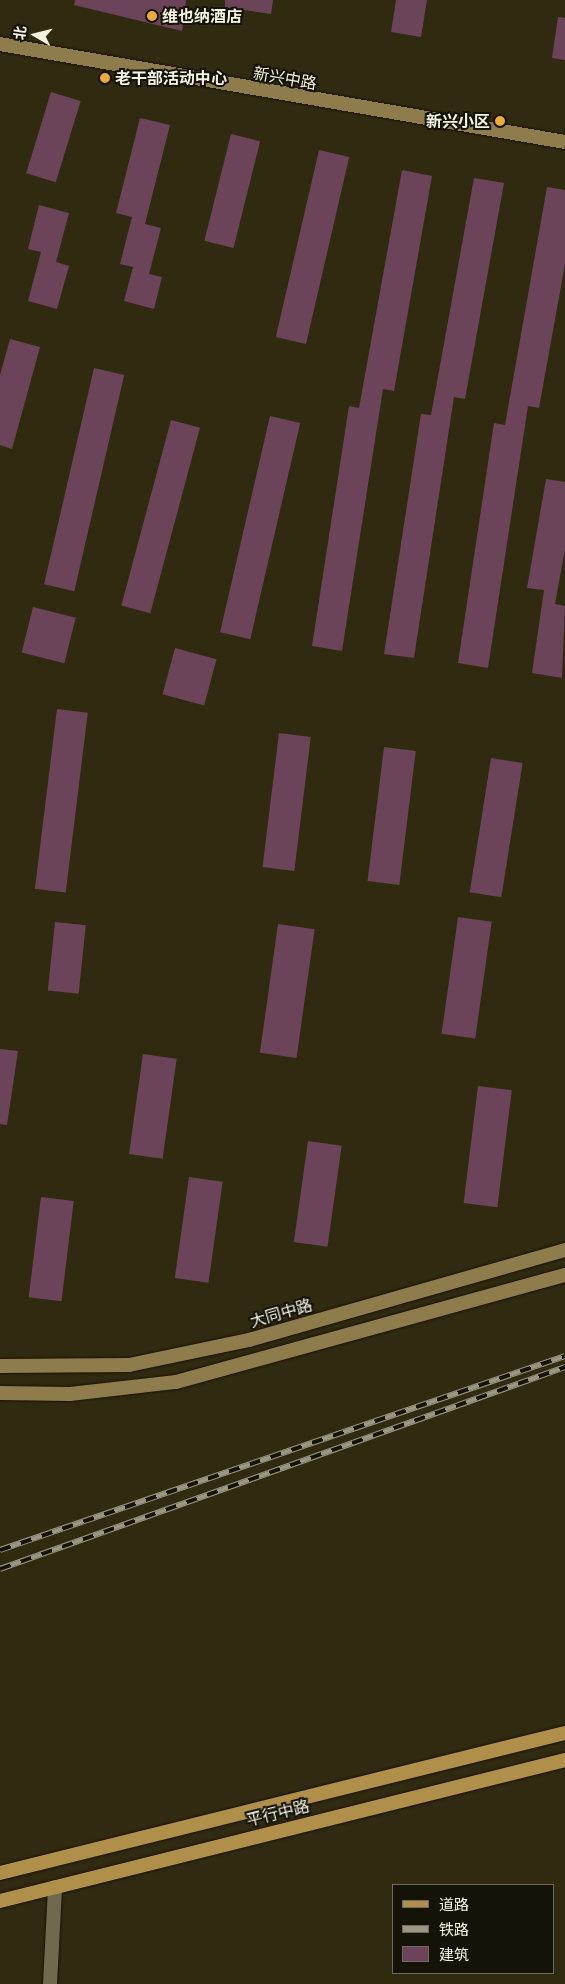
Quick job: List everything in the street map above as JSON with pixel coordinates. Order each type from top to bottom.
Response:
[{"type":"main road","name":"新兴中路","points":[[0,44],[565,142]]},
{"type":"main road","name":"大同中路","points":[[0,1366],[128,1365],[231,1344],[565,1250]]},
{"type":"main road","points":[[0,1393],[70,1394],[176,1382],[565,1275]]},
{"type":"main road","name":"平行中路","points":[[0,1874],[565,1733]]},
{"type":"main road","name":"平行中路","points":[[0,1900],[565,1760]]},
{"type":"street","points":[[50,1984],[55,1887]]},
{"type":"building","name":"维也纳酒店","points":[[75,0],[186,0],[182,31],[74,5]]},
{"type":"building","points":[[225,0],[273,0],[271,14],[225,7]]},
{"type":"building","points":[[396,0],[427,0],[421,37],[391,32]]},
{"type":"building","points":[[558,17],[565,18],[565,60],[552,58]]},
{"type":"building","points":[[51,92],[81,101],[56,182],[26,173]]},
{"type":"building","points":[[140,118],[170,125],[145,224],[161,228],[149,274],[162,277],[154,309],[124,301],[133,267],[120,264],[132,217],[116,213]]},
{"type":"building","points":[[231,134],[260,141],[233,248],[204,241]]},
{"type":"building","points":[[319,150],[349,157],[306,344],[276,337]]},
{"type":"building","points":[[402,170],[432,176],[394,391],[383,389],[342,651],[312,646],[349,406],[359,408]]},
{"type":"building","points":[[474,178],[504,183],[465,399],[454,397],[414,658],[384,654],[421,414],[431,415]]},
{"type":"building","points":[[547,187],[565,190],[565,264],[539,408],[528,406],[488,668],[458,663],[494,423],[505,425]]},
{"type":"building","points":[[39,205],[69,213],[56,262],[69,266],[57,309],[28,301],[41,252],[28,249]]},
{"type":"building","points":[[10,339],[40,347],[12,449],[0,445],[0,375]]},
{"type":"building","points":[[94,368],[124,375],[74,591],[44,584]]},
{"type":"building","points":[[270,416],[300,423],[250,639],[220,632]]},
{"type":"building","points":[[171,420],[200,428],[150,613],[121,605]]},
{"type":"building","points":[[546,479],[565,482],[565,549],[555,604],[565,606],[562,678],[532,673],[544,590],[527,588]]},
{"type":"building","points":[[33,607],[76,618],[64,663],[22,653]]},
{"type":"building","points":[[175,648],[217,659],[204,705],[163,694]]},
{"type":"building","points":[[57,709],[88,713],[66,892],[35,889]]},
{"type":"building","points":[[279,733],[311,737],[294,871],[263,867]]},
{"type":"building","points":[[384,747],[416,751],[399,885],[368,881]]},
{"type":"building","points":[[491,758],[523,763],[501,897],[470,892]]},
{"type":"building","points":[[458,917],[492,922],[475,1039],[442,1034]]},
{"type":"building","points":[[55,922],[86,925],[79,994],[48,991]]},
{"type":"building","points":[[278,924],[315,929],[297,1058],[260,1053]]},
{"type":"building","points":[[0,1049],[18,1051],[7,1125],[0,1124]]},
{"type":"building","points":[[143,1054],[177,1059],[163,1159],[129,1154]]},
{"type":"building","points":[[478,1086],[512,1090],[497,1207],[464,1203]]},
{"type":"building","points":[[308,1141],[342,1146],[327,1247],[294,1242]]},
{"type":"building","points":[[189,1177],[223,1182],[208,1283],[175,1278]]},
{"type":"building","points":[[41,1197],[74,1201],[61,1301],[29,1297]]},
{"type":"railway","points":[[0,1550],[565,1356]]},
{"type":"railway","points":[[0,1569],[565,1367]]},
{"type":"place","name":"维也纳酒店","points":[[152,16]]},
{"type":"place","name":"老干部活动中心","points":[[105,78]]},
{"type":"place","name":"新兴小区","points":[[500,121]]}]
